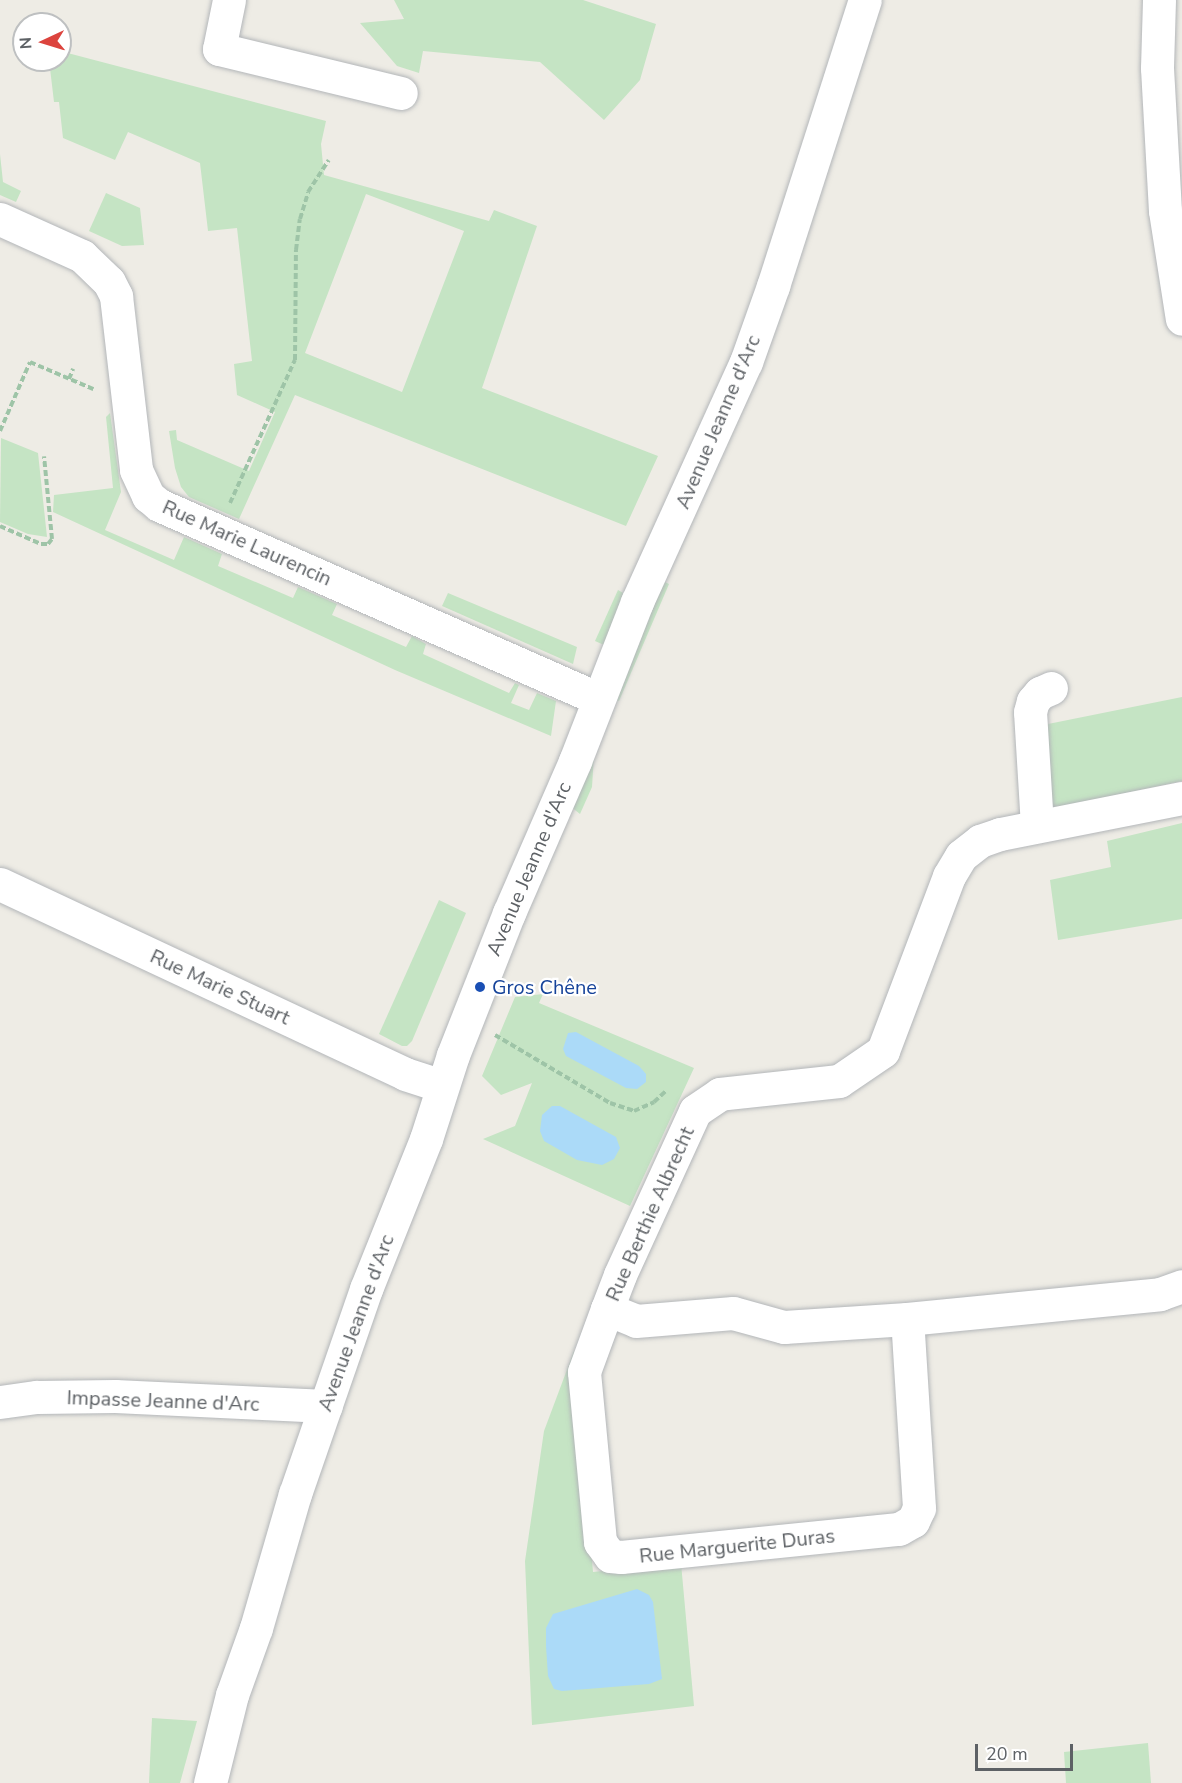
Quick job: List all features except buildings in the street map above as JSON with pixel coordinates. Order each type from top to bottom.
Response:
[{"type":"street","points":[[229,0],[219,49],[401,93]]},
{"type":"street","name":"Avenue Jeanne d'Arc","points":[[210,1783],[232,1695],[256,1628],[295,1494],[366,1289],[426,1139],[442,1086],[501,932],[575,760],[637,602],[746,362],[777,275],[865,0]]},
{"type":"street","points":[[1159,0],[1157,68],[1165,211],[1182,319]]},
{"type":"street","name":"Rue Marie Laurencin","points":[[0,219],[82,256],[109,282],[116,296],[136,470],[148,496],[159,505],[598,699]]},
{"type":"street","points":[[1037,826],[1030,712],[1033,701],[1040,693],[1051,688]]},
{"type":"street","name":"Rue Berthie Albrecht","points":[[1182,798],[1037,826],[980,841],[961,856],[949,876],[883,1051],[839,1081],[720,1094],[695,1111],[620,1275],[607,1309],[636,1321],[664,1321],[733,1313],[784,1327],[907,1319],[1160,1293],[1182,1286]]},
{"type":"street","name":"Rue Marie Stuart","points":[[0,884],[405,1074],[442,1086]]},
{"type":"street","name":"Rue Marguerite Duras","points":[[607,1309],[584,1372],[600,1542],[610,1556],[621,1557],[899,1529],[913,1521],[919,1508],[907,1319]]},
{"type":"street","name":"Impasse Jeanne d'Arc","points":[[0,1402],[37,1397],[115,1396],[326,1406]]},
{"type":"path","points":[[217,531],[295,360],[296,250],[300,219],[308,192],[329,160]]},
{"type":"path","points":[[0,430],[30,362],[129,405]]},
{"type":"path","points":[[69,379],[73,369]]},
{"type":"path","points":[[0,526],[41,544],[48,544],[52,539],[45,456]]},
{"type":"path","points":[[492,1034],[610,1103],[634,1111],[654,1102],[670,1088]]},
{"type":"green space","points":[[394,0],[583,0],[656,24],[640,80],[604,120],[540,62],[423,51],[419,73],[397,66],[360,23],[404,19]]},
{"type":"green space","points":[[72,54],[326,121],[321,144],[324,175],[489,221],[494,210],[537,226],[482,388],[658,456],[626,526],[295,395],[239,519],[189,497],[181,487],[175,468],[169,431],[176,430],[177,440],[249,471],[275,412],[237,395],[234,364],[252,361],[237,228],[208,231],[200,163],[128,132],[115,160],[63,138],[59,102],[54,102],[50,72],[72,72]],"holes":[[[366,194],[464,231],[402,392],[305,353]]]},
{"type":"green space","points":[[0,154],[3,182],[21,191],[16,202],[0,195]]},
{"type":"green space","points":[[106,193],[140,208],[144,245],[122,246],[89,231]]},
{"type":"green space","points":[[110,413],[121,492],[105,530],[174,560],[184,537],[222,554],[218,566],[293,598],[298,587],[337,604],[332,615],[406,647],[412,636],[426,644],[423,654],[509,693],[515,683],[519,685],[511,703],[529,710],[537,693],[556,701],[551,736],[395,670],[53,512],[54,495],[113,488],[106,417]]},
{"type":"green space","points":[[1,438],[38,453],[47,537],[28,534],[0,522]]},
{"type":"green space","points":[[663,581],[669,584],[619,701],[613,698]]},
{"type":"green space","points":[[618,590],[625,594],[604,645],[595,641]]},
{"type":"green space","points":[[448,593],[577,647],[573,664],[442,606]]},
{"type":"green space","points":[[1182,697],[1182,781],[1048,810],[1044,737],[1048,724]]},
{"type":"green space","points":[[594,755],[592,787],[580,814],[570,806]]},
{"type":"green space","points":[[1182,823],[1182,919],[1058,940],[1050,880],[1111,867],[1107,841]]},
{"type":"green space","points":[[439,900],[466,913],[412,1041],[407,1046],[402,1046],[379,1034]]},
{"type":"green space","points":[[543,994],[539,1003],[694,1068],[630,1206],[483,1139],[515,1126],[532,1083],[501,1095],[482,1076],[515,997]]},
{"type":"green space","points":[[574,1351],[593,1572],[681,1563],[694,1706],[532,1725],[525,1561],[544,1431]]},
{"type":"green space","points":[[152,1718],[197,1721],[180,1783],[149,1783]]},
{"type":"green space","points":[[1148,1743],[1151,1783],[1066,1783],[1064,1752]]},
{"type":"water","points":[[576,1032],[639,1066],[646,1074],[646,1082],[637,1089],[626,1088],[566,1056],[563,1049],[568,1033]]},
{"type":"water","points":[[552,1106],[560,1106],[616,1137],[620,1148],[614,1159],[602,1165],[577,1160],[544,1141],[540,1131],[542,1115]]},
{"type":"water","points":[[637,1589],[649,1595],[653,1602],[662,1679],[649,1684],[562,1691],[554,1689],[548,1676],[546,1646],[546,1628],[553,1614]]},
{"type":"place","name":"Gros Chêne","points":[[480,987]]}]
